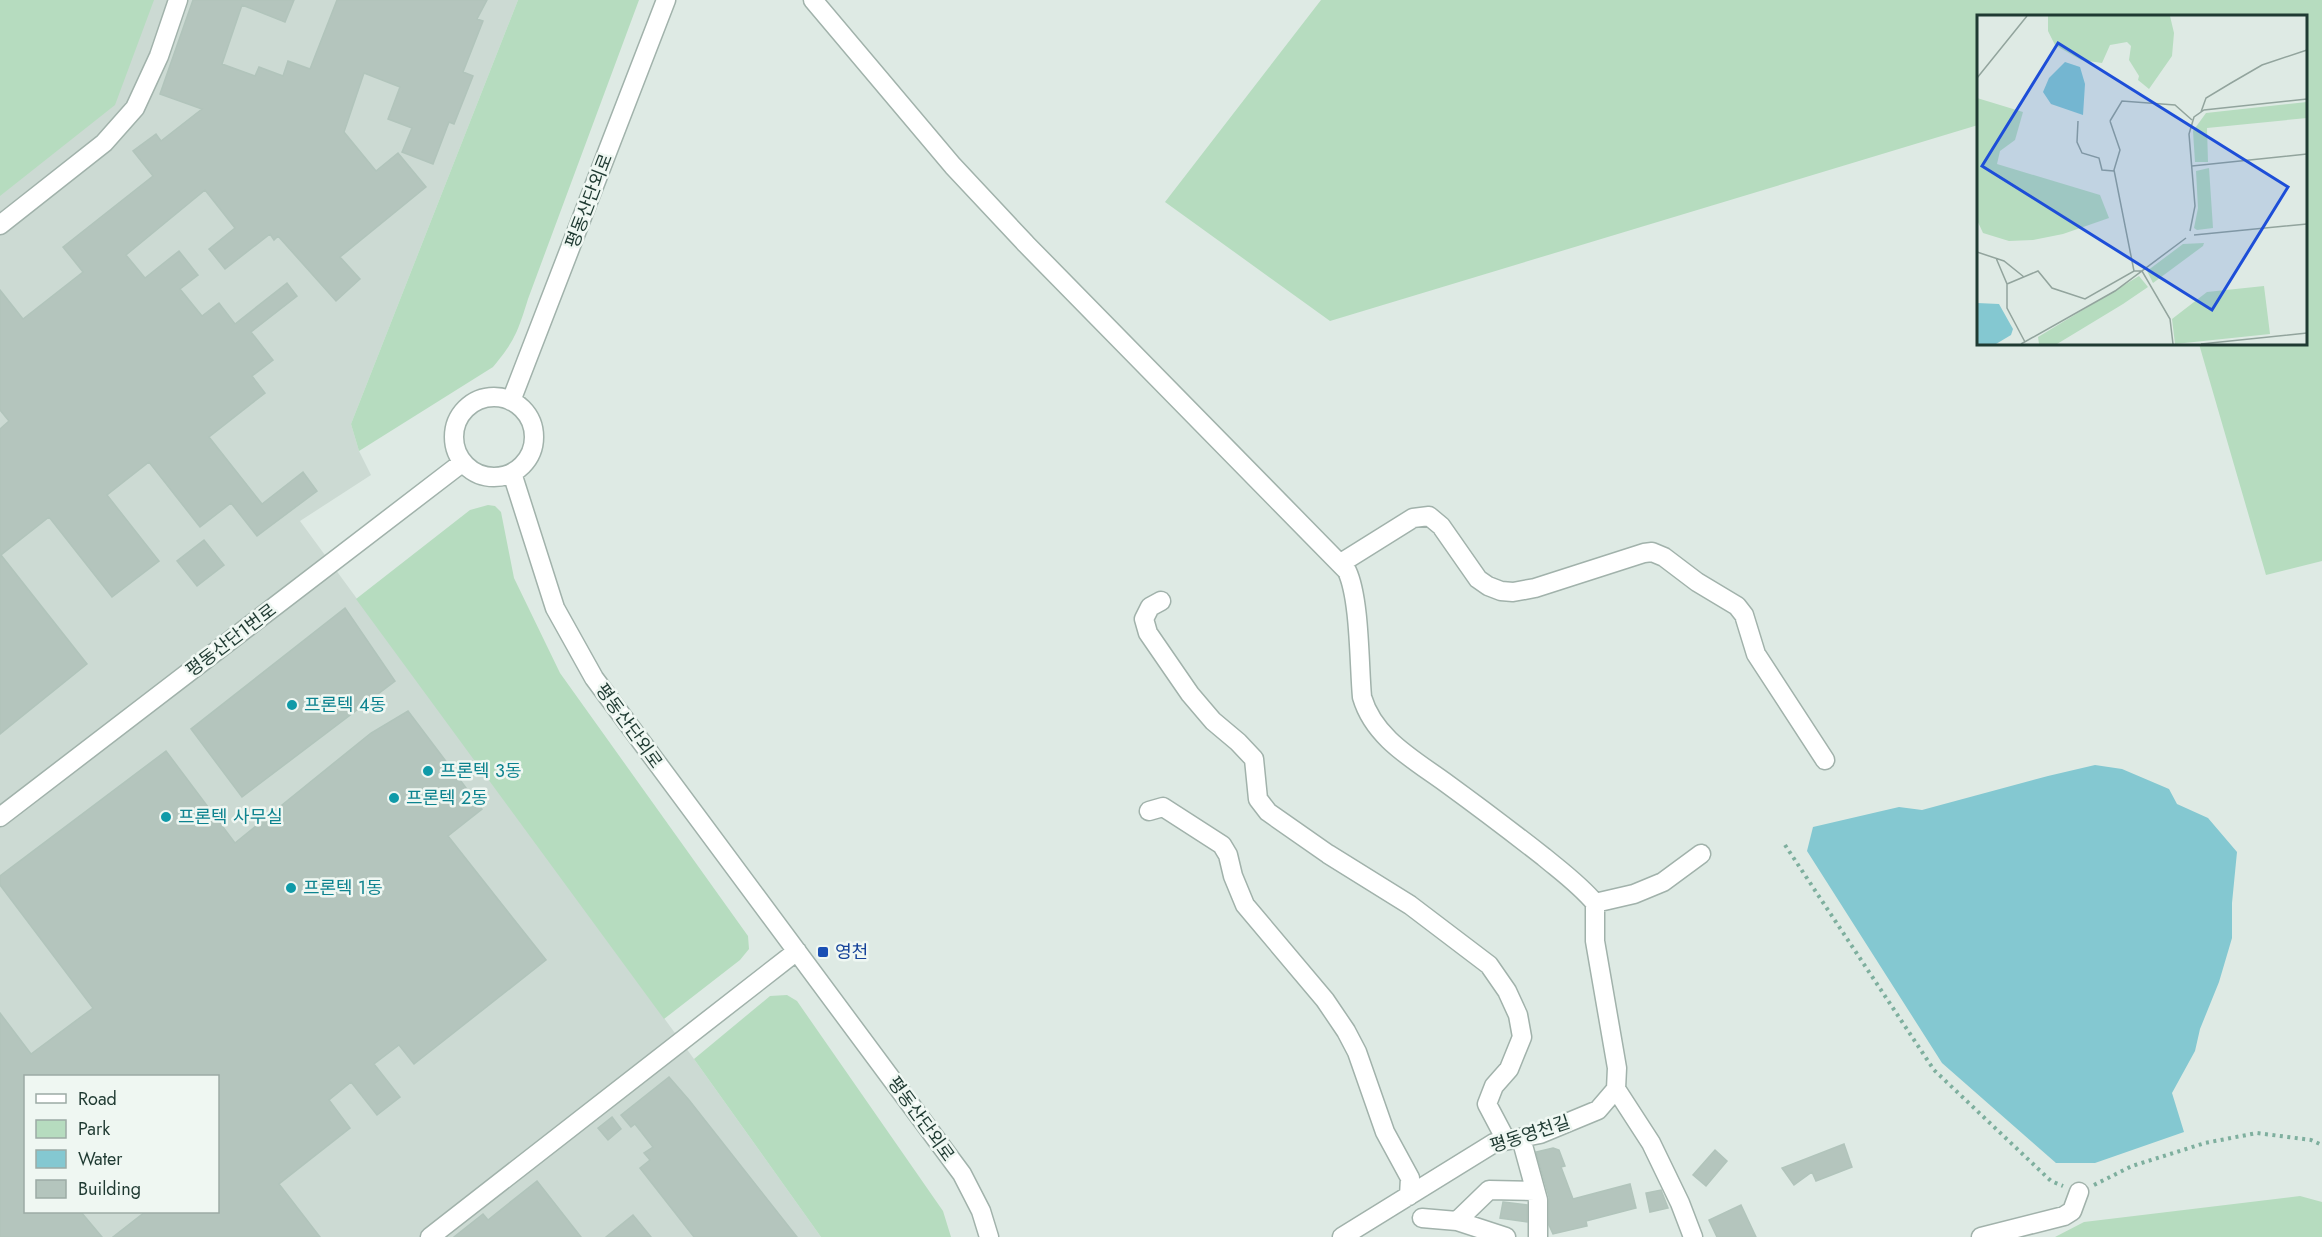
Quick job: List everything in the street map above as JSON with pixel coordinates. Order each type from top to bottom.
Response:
[{"type":"street","points":[[0,225],[104,143],[135,108],[159,56],[178,0]]},
{"type":"street","name":"평동산단외로","points":[[511,401],[666,0]]},
{"type":"street","points":[[813,0],[953,166],[1341,563],[1352,581],[1362,697],[1373,723],[1389,742],[1504,825],[1584,890],[1594,903],[1595,941],[1617,1068],[1616,1089],[1652,1143],[1693,1237]]},
{"type":"street","points":[[499,398],[511,401],[522,408],[534,430],[534,443],[530,455],[522,466],[500,477],[486,477],[473,472],[456,450],[454,437],[457,423],[464,411],[474,403],[499,398]]},
{"type":"street","name":"평동산단1번로","points":[[0,817],[463,462]]},
{"type":"street","name":"평동산단외로","points":[[512,473],[555,608],[594,678],[962,1174],[981,1211],[989,1237]]},
{"type":"street","points":[[1341,563],[1413,518],[1429,516],[1441,526],[1478,579],[1501,591],[1513,592],[1535,588],[1652,552],[1664,557],[1697,582],[1737,606],[1744,615],[1756,654],[1825,760]]},
{"type":"street","points":[[1161,601],[1150,607],[1144,619],[1148,633],[1190,694],[1213,721],[1254,759],[1258,799],[1268,812],[1328,854],[1442,927],[1488,965],[1507,991],[1518,1015],[1522,1037],[1509,1070],[1494,1086],[1487,1104],[1513,1139],[1535,1191],[1538,1200],[1538,1237]]},
{"type":"street","points":[[1149,811],[1163,807],[1222,845],[1245,905],[1319,992],[1346,1031],[1357,1052],[1385,1132],[1410,1178],[1409,1196]]},
{"type":"street","points":[[1594,903],[1634,894],[1663,882],[1701,854]]},
{"type":"street","points":[[430,1237],[796,951]]},
{"type":"street","name":"평동영천길","points":[[1342,1237],[1494,1143],[1540,1134],[1598,1110],[1616,1089]]},
{"type":"street","points":[[1457,1221],[1489,1190],[1535,1191]]},
{"type":"street","points":[[1981,1237],[2064,1216],[2072,1211],[2079,1192]]},
{"type":"street","points":[[1422,1218],[1457,1221],[1506,1237]]},
{"type":"path","points":[[1785,845],[1934,1070],[2051,1181],[2079,1192],[2132,1166],[2205,1143],[2257,1133],[2311,1140],[2322,1145]]},
{"type":"shaded area","points":[[0,0],[518,0],[351,424],[359,451],[371,475],[300,521],[694,1059],[821,1237],[0,1237]]},
{"type":"green space","points":[[0,0],[154,0],[115,105],[0,196]]},
{"type":"green space","points":[[518,0],[639,0],[511,342],[493,367],[359,451],[351,424]]},
{"type":"green space","points":[[1321,0],[2322,0],[2322,561],[2266,575],[2199,345],[2307,345],[2307,15],[1977,15],[1977,125],[1330,321],[1165,202]]},
{"type":"green space","points":[[488,505],[495,506],[501,512],[514,578],[560,673],[748,936],[749,949],[740,960],[664,1019],[356,599],[470,510]]},
{"type":"green space","points":[[787,995],[797,1001],[943,1211],[951,1237],[821,1237],[694,1059],[770,996]]},
{"type":"green space","points":[[2300,1196],[2322,1202],[2322,1237],[2055,1237],[2084,1222]]},
{"type":"water","points":[[2095,765],[2122,769],[2169,789],[2177,804],[2208,818],[2237,852],[2232,903],[2232,938],[2219,982],[2200,1029],[2195,1051],[2172,1093],[2184,1132],[2095,1163],[2056,1163],[1942,1063],[1807,851],[1813,827],[1899,807],[1922,810]]},
{"type":"building","points":[[193,0],[294,0],[285,22],[242,5],[222,64],[255,76],[259,67],[283,76],[288,61],[310,69],[337,0],[487,0],[477,19],[483,21],[463,72],[473,76],[454,124],[449,122],[433,164],[402,152],[412,128],[388,119],[400,87],[364,73],[344,132],[376,171],[398,153],[426,187],[340,257],[360,279],[336,301],[278,236],[274,240],[270,234],[225,269],[209,249],[235,228],[205,190],[126,255],[145,278],[179,251],[198,275],[180,289],[202,316],[219,303],[235,324],[287,283],[297,296],[251,332],[273,360],[252,376],[265,393],[209,437],[262,504],[303,472],[317,491],[257,536],[231,503],[200,527],[149,462],[107,495],[159,561],[112,597],[49,517],[1,555],[87,664],[0,734],[0,429],[9,421],[0,410],[0,290],[23,319],[83,272],[63,247],[153,176],[133,151],[156,134],[161,141],[202,109],[160,94]]},
{"type":"building","points":[[204,540],[224,565],[197,586],[177,561]]},
{"type":"building","name":"프론텍 4동","points":[[345,608],[395,681],[242,797],[191,729]]},
{"type":"building","points":[[408,711],[482,809],[448,836],[546,960],[414,1064],[399,1045],[374,1064],[400,1097],[377,1115],[351,1082],[329,1100],[350,1128],[279,1184],[320,1237],[113,1237],[144,1213],[219,1213],[219,1075],[24,1075],[24,1213],[82,1213],[102,1237],[0,1237],[0,1013],[31,1054],[93,1008],[0,885],[0,876],[166,751],[235,843],[371,733]]},
{"type":"building","points":[[669,1077],[797,1237],[694,1237],[640,1168],[650,1160],[644,1153],[653,1147],[635,1124],[631,1127],[621,1115]]},
{"type":"building","points":[[612,1117],[621,1129],[608,1140],[598,1128]]},
{"type":"building","points":[[1844,1144],[1852,1167],[1816,1181],[1812,1172],[1794,1185],[1782,1168]]},
{"type":"building","points":[[1553,1148],[1559,1150],[1565,1166],[1561,1167],[1573,1199],[1630,1184],[1636,1208],[1586,1221],[1587,1226],[1553,1234],[1549,1225],[1549,1197],[1536,1152]]},
{"type":"building","points":[[1715,1150],[1727,1161],[1706,1186],[1693,1175]]},
{"type":"building","points":[[537,1181],[581,1237],[454,1237],[483,1214],[488,1220]]},
{"type":"building","points":[[1661,1190],[1668,1208],[1650,1212],[1646,1193]]},
{"type":"building","points":[[1503,1202],[1527,1205],[1527,1222],[1500,1218]]},
{"type":"building","points":[[1741,1205],[1756,1237],[1717,1237],[1709,1220]]},
{"type":"building","points":[[633,1215],[651,1237],[606,1237]]},
{"type":"place","name":"프론텍 4동","points":[[292,705]]},
{"type":"place","name":"프론텍 3동","points":[[428,771]]},
{"type":"place","name":"프론텍 2동","points":[[394,798]]},
{"type":"place","name":"프론텍 사무실","points":[[166,817]]},
{"type":"place","name":"프론텍 1동","points":[[291,888]]},
{"type":"place","name":"영천","points":[[823,952]]}]
